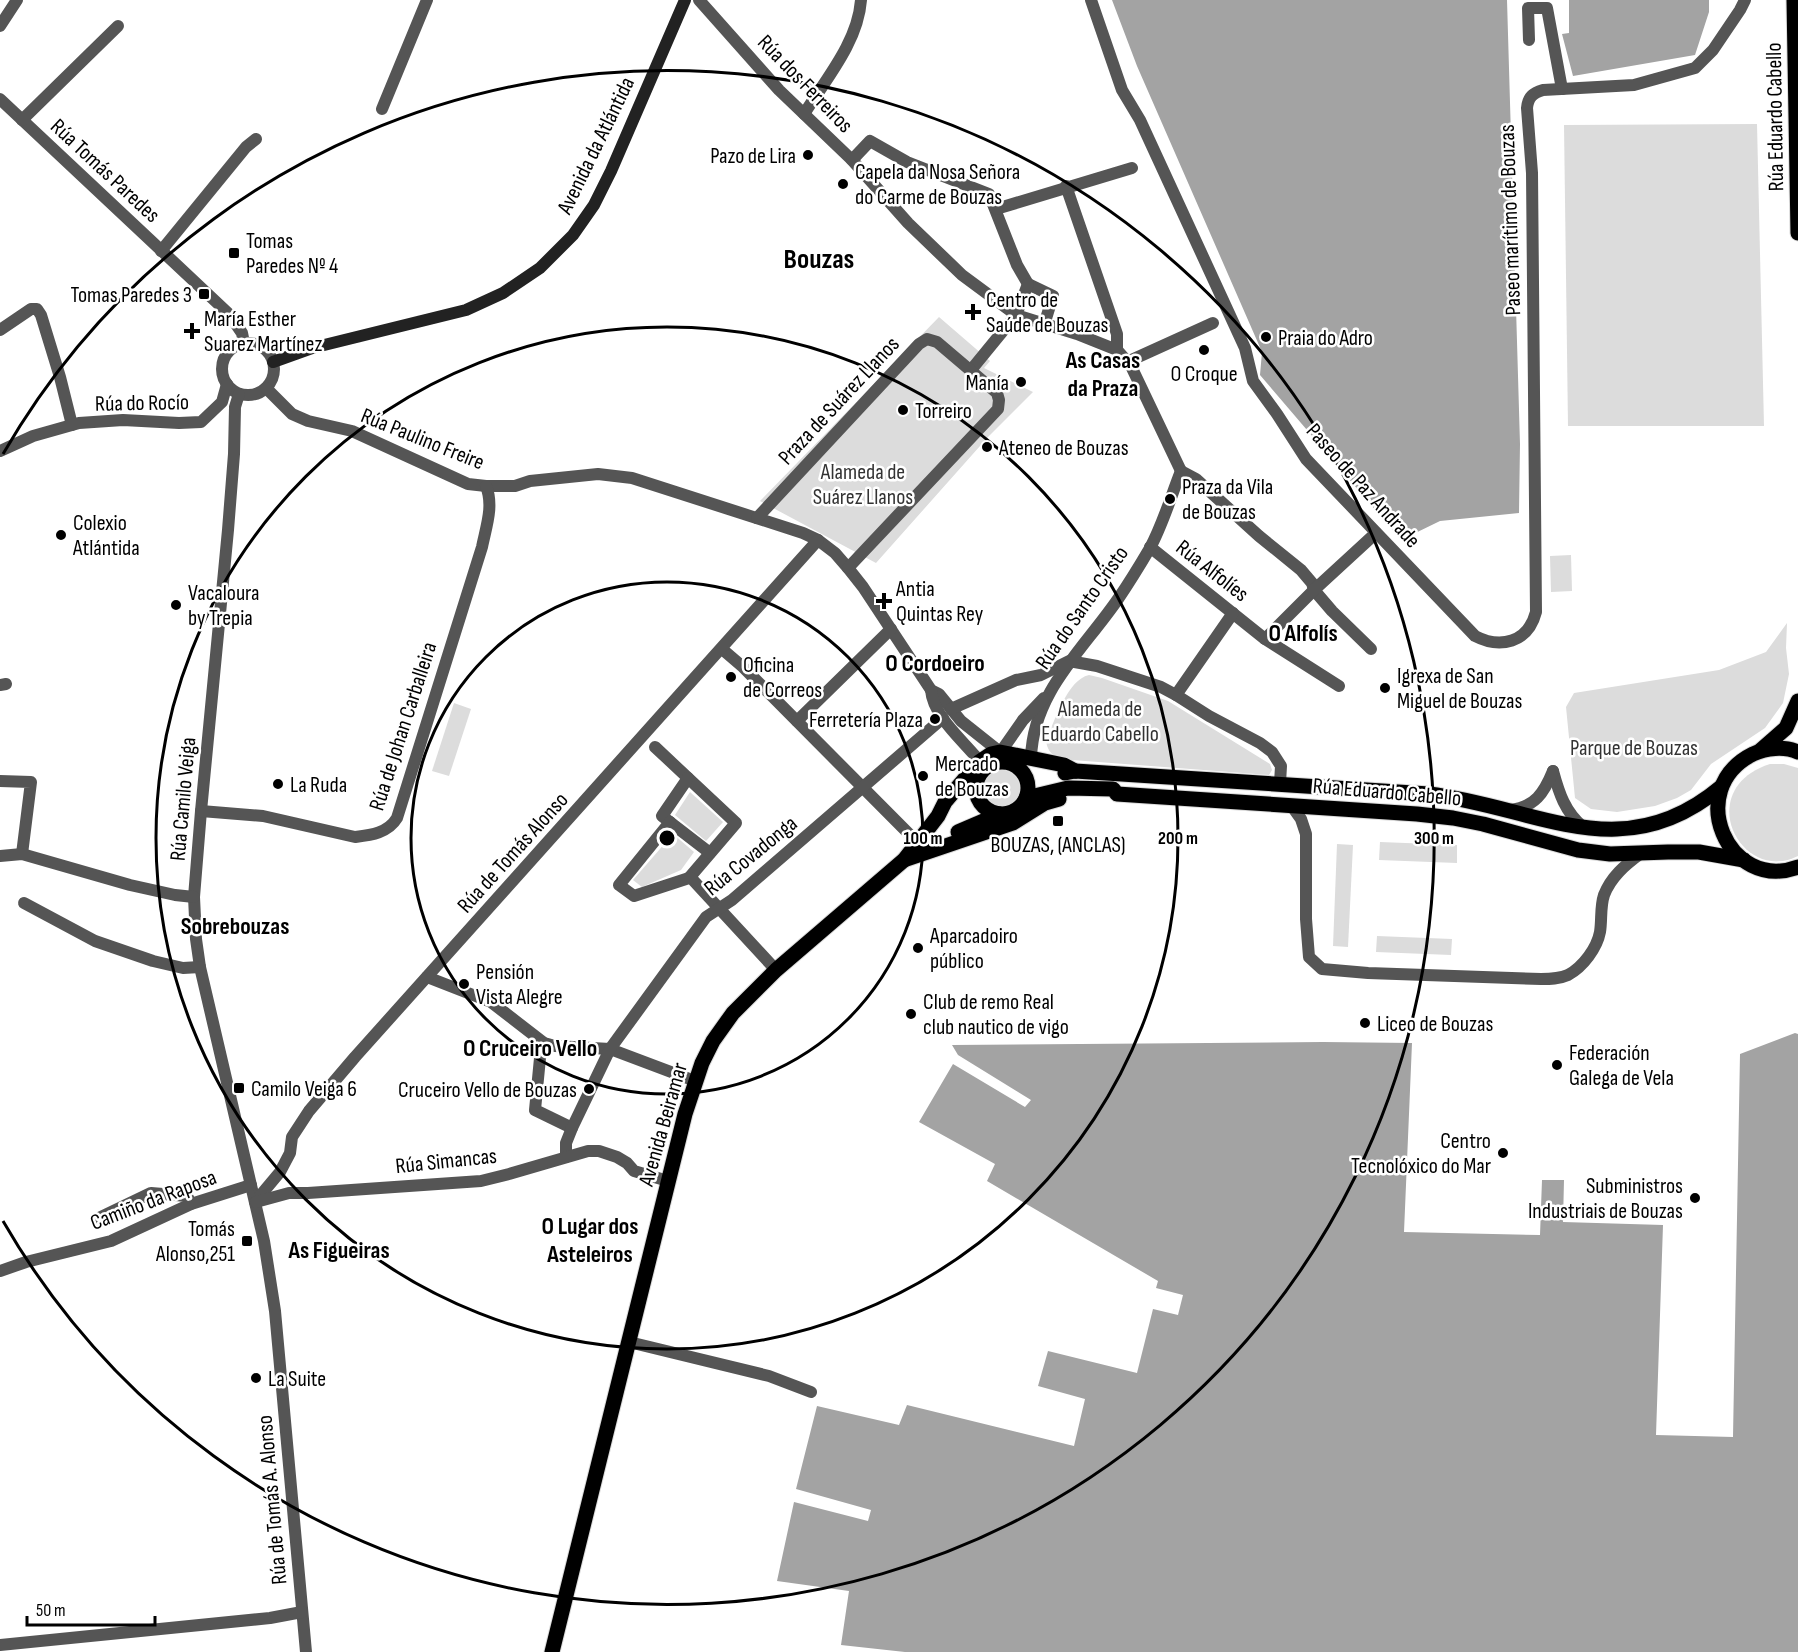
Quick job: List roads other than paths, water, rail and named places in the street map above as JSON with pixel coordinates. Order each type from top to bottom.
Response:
[{"type":"main road","name":"Rúa Eduardo Cabello","points":[[1794,0],[1798,233]]},
{"type":"main road","points":[[1759,751],[1786,728],[1798,701]]},
{"type":"main road","points":[[1759,751],[1776,748],[1798,752]]},
{"type":"main road","name":"Rúa Eduardo Cabello","points":[[986,767],[1030,763],[1064,765],[1075,771],[1429,794],[1584,828],[1618,830],[1656,824],[1687,812],[1705,801],[1721,787],[1730,772],[1743,759],[1759,751]]},
{"type":"main road","name":"Rúa Eduardo Cabello","points":[[986,767],[1004,762],[1014,765],[1030,763]]},
{"type":"main road","name":"Rúa do Santo Cristo","points":[[1027,791],[1030,763]]},
{"type":"main road","points":[[1014,765],[1023,773],[1027,791]]},
{"type":"main road","points":[[986,767],[976,793],[985,808],[1000,814]]},
{"type":"main road","name":"Avenida Beiramar","points":[[938,816],[949,810],[986,767]]},
{"type":"main road","name":"Avenida Beiramar","points":[[552,1652],[685,1114],[695,1081],[710,1047],[733,1013],[776,970],[904,860],[938,816],[945,802],[986,767]]},
{"type":"main road","points":[[1721,787],[1717,807],[1720,827],[1729,846],[1744,860]]},
{"type":"main road","name":"Rúa Eduardo Cabello","points":[[1027,791],[1068,788],[1113,789],[1117,794],[1454,818],[1578,850],[1610,854],[1699,852],[1744,860],[1760,868],[1777,871],[1798,867]]},
{"type":"main road","name":"Avenida Beiramar","points":[[904,860],[938,848],[943,839],[1000,814],[1016,810],[1027,791]]},
{"type":"main road","points":[[938,848],[1013,823],[1045,802],[1078,797],[1112,798],[1117,794]]},
{"type":"street","points":[[0,26],[17,0]]},
{"type":"street","points":[[382,109],[427,0]]},
{"type":"street","name":"Avenida da Atlántida","points":[[273,362],[332,343],[466,310],[503,293],[540,268],[573,235],[594,205],[685,0]]},
{"type":"street","name":"Rúa dos Ferreiros","points":[[699,0],[780,90],[852,160],[908,223],[962,275],[1016,315],[1077,334],[1117,350]]},
{"type":"street","points":[[807,117],[852,36],[860,14],[861,0]]},
{"type":"street","name":"Paseo de Paz Andrade","points":[[1091,0],[1122,90],[1140,120],[1241,338],[1253,381],[1306,459],[1474,636],[1486,642],[1495,643],[1510,642],[1523,634],[1534,622],[1535,598]]},
{"type":"street","name":"Paseo marítimo de Bouzas","points":[[1535,598],[1532,173],[1528,101],[1536,92],[1634,85],[1695,68],[1713,50],[1745,0]]},
{"type":"street","points":[[1528,40],[1528,8],[1547,8],[1562,89]]},
{"type":"street","name":"Rúa Tomás Paredes","points":[[22,120],[118,26]]},
{"type":"street","name":"Rúa Tomás Paredes","points":[[0,99],[229,314],[242,333],[244,343]]},
{"type":"street","name":"Rúa Tomás Paredes","points":[[161,251],[246,147],[256,139]]},
{"type":"street","points":[[852,160],[870,141],[907,162],[989,194],[1017,265],[1028,284],[1053,296],[1044,325]]},
{"type":"street","points":[[996,209],[1066,186],[1132,168]]},
{"type":"street","points":[[1066,186],[1117,334],[1117,350],[1127,362],[1150,405],[1181,471],[1196,479],[1244,524],[1301,570],[1332,611],[1371,649]]},
{"type":"street","points":[[971,370],[1016,315],[1028,284]]},
{"type":"street","name":"Rúa do Rocío","points":[[0,330],[31,309],[37,309],[41,315],[60,376],[72,425]]},
{"type":"street","points":[[1127,362],[1213,323]]},
{"type":"street","name":"Praza de Suárez Llanos","points":[[757,518],[919,344],[927,339],[937,342],[997,393],[998,409],[848,568]]},
{"type":"street","points":[[244,343],[259,345],[270,355],[273,362],[273,376],[266,388],[249,395],[239,394],[227,384],[222,370],[226,356],[231,350],[244,343]]},
{"type":"street","name":"Rúa do Rocío","points":[[0,451],[33,436],[72,425],[123,420],[201,422],[222,402],[227,384]]},
{"type":"street","name":"Rúa Paulino Freire","points":[[266,388],[292,414],[308,421],[352,431],[468,483],[486,486],[515,486],[530,480],[598,474],[632,478],[803,533],[818,540],[835,553],[863,587],[931,690],[932,699],[947,714]]},
{"type":"street","name":"Rúa Camilo Veiga","points":[[239,394],[236,407],[228,530],[194,897],[200,967],[255,1202]]},
{"type":"street","points":[[1150,547],[1181,471]]},
{"type":"street","name":"Rúa de Johan Carballeira","points":[[201,811],[263,816],[355,837],[370,835],[392,826],[397,818],[482,547],[489,507],[489,494],[486,486]]},
{"type":"street","points":[[1265,639],[1376,533]]},
{"type":"street","name":"Rúa de Tomás Alonso","points":[[255,1202],[280,1172],[290,1153],[292,1137],[309,1111],[355,1056],[818,540]]},
{"type":"street","name":"Rúa Alfolíes","points":[[1150,547],[1265,639],[1339,686]]},
{"type":"street","name":"Rúa do Santo Cristo","points":[[1030,763],[1031,740],[1049,693],[1069,662],[1118,599],[1150,547]]},
{"type":"street","points":[[1176,695],[1233,613]]},
{"type":"street","points":[[797,721],[891,629]]},
{"type":"street","points":[[722,649],[743,667],[917,842]]},
{"type":"street","points":[[1069,662],[1097,666],[1161,687],[1260,743],[1272,752],[1281,766],[1280,783]]},
{"type":"street","name":"Rúa Covadonga","points":[[566,1157],[566,1143],[572,1128],[610,1049],[706,917],[732,900],[947,714],[1016,680],[1041,675],[1069,662]]},
{"type":"street","name":"Rúa do Santo Cristo","points":[[986,767],[1023,720],[1049,693]]},
{"type":"street","points":[[947,714],[986,767]]},
{"type":"street","points":[[947,714],[977,735],[986,767]]},
{"type":"street","points":[[655,747],[736,823],[689,878],[634,896],[619,885],[670,822]]},
{"type":"street","points":[[1509,810],[1519,809],[1539,798],[1546,789],[1553,771],[1567,810],[1584,828]]},
{"type":"street","points":[[688,778],[662,816],[710,853]]},
{"type":"street","points":[[0,781],[31,782],[21,854]]},
{"type":"street","points":[[1291,805],[1301,819],[1306,834],[1306,919],[1309,957],[1322,969],[1368,973],[1557,979],[1569,974],[1596,946],[1604,896],[1610,883],[1624,865],[1640,854]]},
{"type":"street","points":[[0,856],[21,854],[130,885],[194,897]]},
{"type":"street","points":[[689,878],[720,908],[776,970]]},
{"type":"street","points":[[24,903],[95,941],[153,961],[183,968],[200,967]]},
{"type":"street","points":[[427,977],[491,1002],[544,1043],[555,1046],[610,1049],[695,1081]]},
{"type":"street","points":[[544,1043],[540,1058],[535,1110],[572,1128]]},
{"type":"street","name":"Rúa Simancas","points":[[255,1202],[290,1192],[308,1193],[480,1181],[588,1151],[599,1151],[617,1157],[634,1171],[668,1181]]},
{"type":"street","name":"Camiño da Raposa","points":[[0,1271],[26,1262],[111,1241],[191,1204],[251,1185]]},
{"type":"street","points":[[99,1218],[151,1193],[187,1196],[191,1204]]},
{"type":"street","name":"Rúa de Tomás A. Alonso","points":[[255,1202],[264,1241],[275,1311],[306,1652]]},
{"type":"street","points":[[629,1342],[770,1376],[811,1392]]},
{"type":"street","points":[[0,1645],[270,1618],[302,1612]]},
{"type":"place","name":"Pazo de Lira","points":[[808,155]]},
{"type":"place","name":"Capela da Nosa Señora do Carme de Bouzas","points":[[843,184]]},
{"type":"place","name":"Tomas Paredes Nº 4","points":[[234,253]]},
{"type":"place","name":"Tomas Paredes 3","points":[[204,294]]},
{"type":"place","name":"Centro de Saúde de Bouzas","points":[[973,312]]},
{"type":"place","name":"María Esther Suarez Martínez","points":[[192,331]]},
{"type":"place","name":"Praia do Adro","points":[[1266,337]]},
{"type":"place","name":"O Croque","points":[[1204,350]]},
{"type":"place","name":"Manía","points":[[1021,382]]},
{"type":"place","name":"Torreiro","points":[[903,410]]},
{"type":"place","name":"Ateneo de Bouzas","points":[[987,447]]},
{"type":"place","name":"Praza da Vila de Bouzas","points":[[1170,499]]},
{"type":"place","name":"Colexio Atlántida","points":[[61,535]]},
{"type":"place","name":"Antia Quintas Rey","points":[[884,601]]},
{"type":"place","name":"Vacaloura by Trepia","points":[[176,605]]},
{"type":"place","name":"Oficina de Correos","points":[[731,677]]},
{"type":"place","name":"Igrexa de San Miguel de Bouzas","points":[[1385,688]]},
{"type":"place","name":"Ferretería Plaza","points":[[935,719]]},
{"type":"place","name":"Mercado de Bouzas","points":[[923,776]]},
{"type":"place","name":"La Ruda","points":[[278,784]]},
{"type":"place","name":"BOUZAS, (ANCLAS)","points":[[1058,821]]},
{"type":"place","name":"Aparcadoiro público","points":[[918,948]]},
{"type":"place","name":"Pensión Vista Alegre","points":[[464,984]]},
{"type":"place","name":"Club de remo Real club nautico de vigo","points":[[911,1014]]},
{"type":"place","name":"Liceo de Bouzas","points":[[1365,1023]]},
{"type":"place","name":"Federación Galega de Vela","points":[[1557,1065]]},
{"type":"place","name":"Camilo Veiga 6","points":[[239,1088]]},
{"type":"place","name":"Cruceiro Vello de Bouzas","points":[[589,1089]]},
{"type":"place","name":"Centro Tecnolóxico do Mar","points":[[1503,1153]]},
{"type":"place","name":"Subministros Industriais de Bouzas","points":[[1695,1198]]},
{"type":"place","name":"Tomás Alonso,251","points":[[247,1241]]},
{"type":"place","name":"La Suite","points":[[256,1378]]},
{"type":"district","name":"Bouzas","points":[[819,258]]},
{"type":"district","name":"As Casas da Praza","points":[[1103,374]]},
{"type":"district","name":"O Alfolís","points":[[1303,633]]},
{"type":"district","name":"O Cordoeiro","points":[[935,663]]},
{"type":"district","name":"Sobrebouzas","points":[[235,926]]},
{"type":"district","name":"O Cruceiro Vello","points":[[530,1048]]},
{"type":"district","name":"O Lugar dos Asteleiros","points":[[590,1240]]},
{"type":"district","name":"As Figueiras","points":[[339,1250]]},
{"type":"park label","name":"Alameda de Suárez Llanos","points":[[863,484]]},
{"type":"park label","name":"Alameda de Eduardo Cabello","points":[[1100,720]]},
{"type":"park label","name":"Parque de Bouzas","points":[[1634,747]]}]
